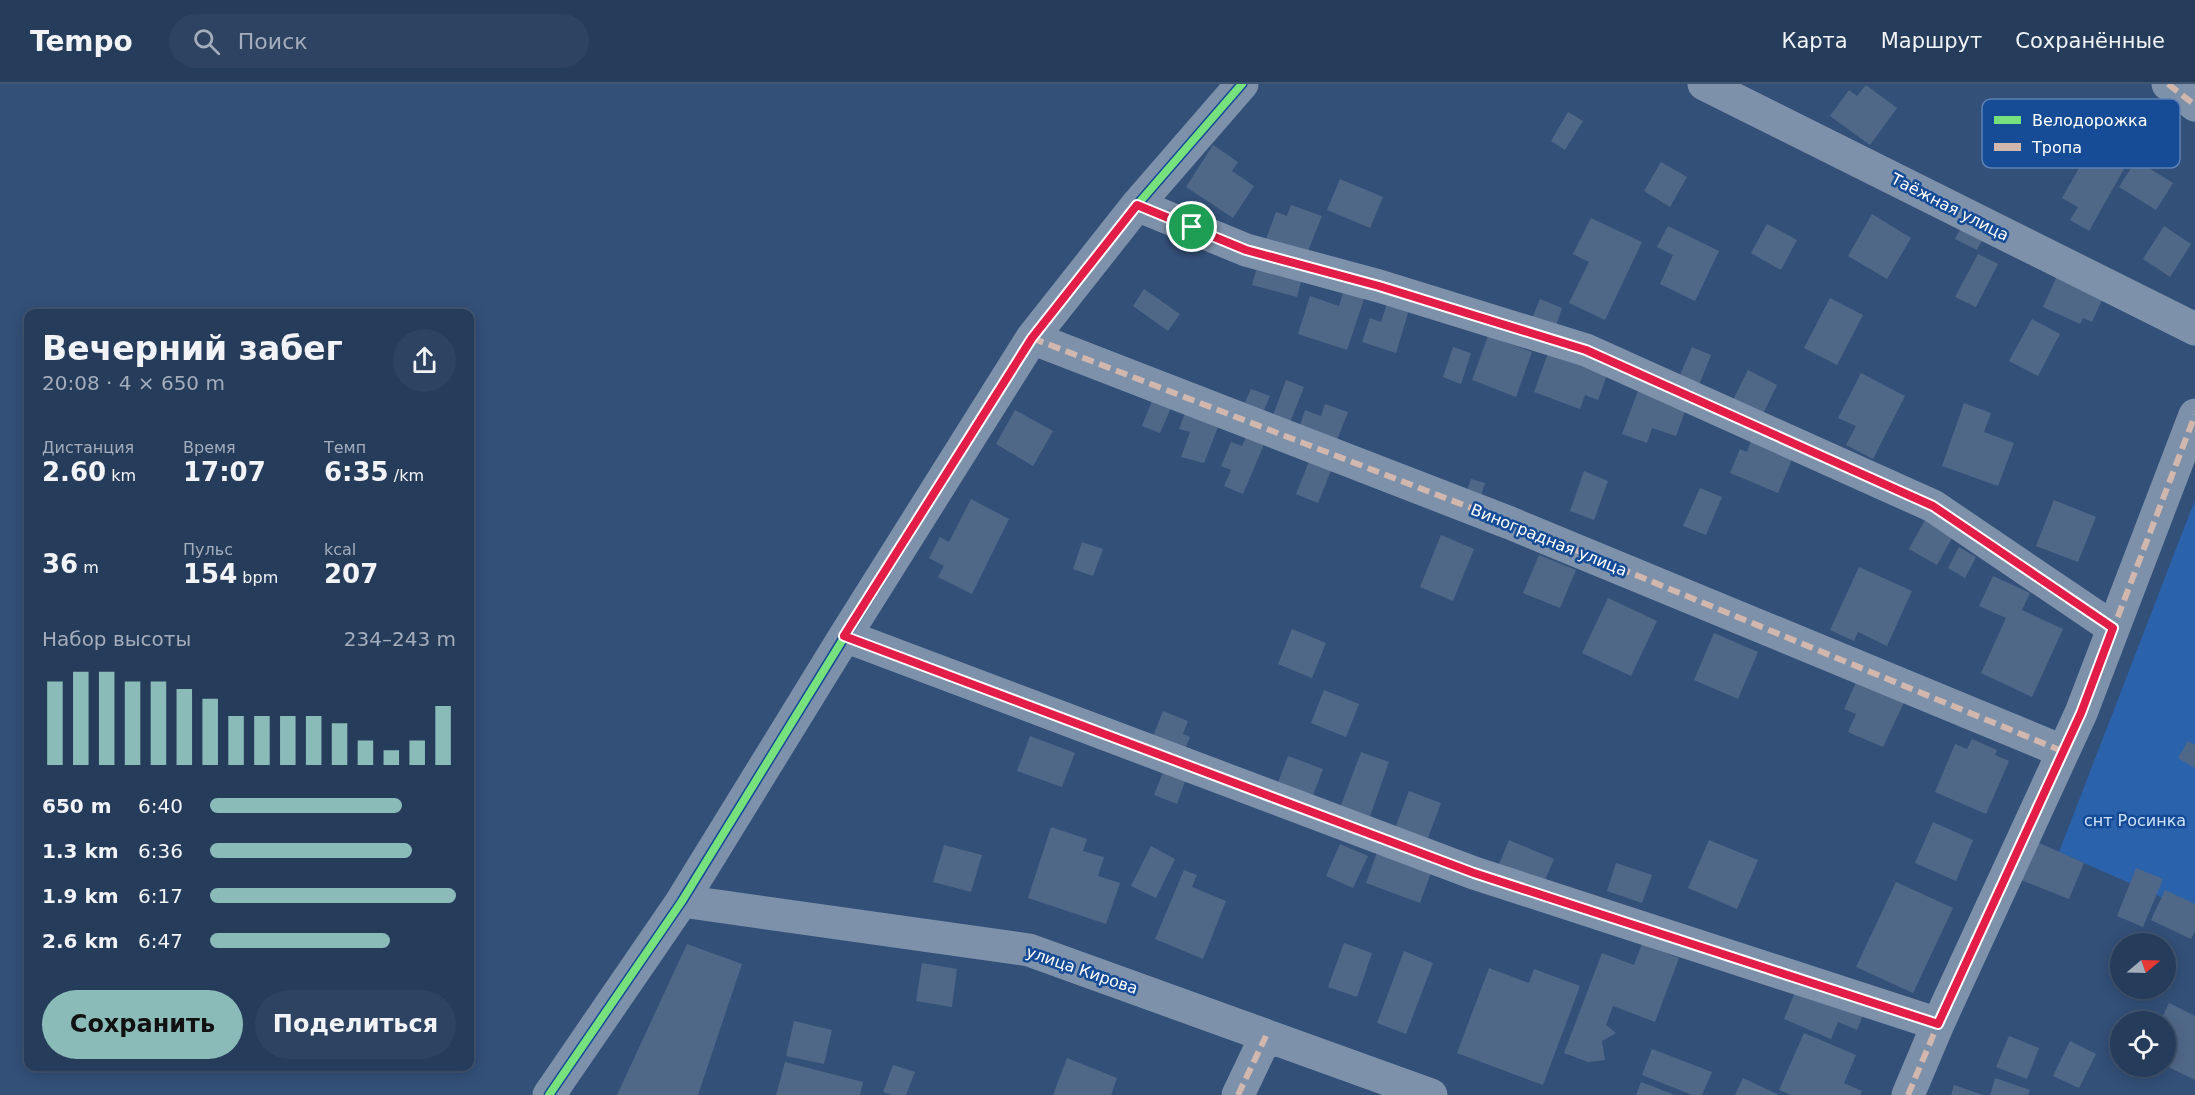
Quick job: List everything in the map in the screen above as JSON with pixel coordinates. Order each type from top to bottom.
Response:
[{"type":"street","points":[[549,1095],[682,901],[844,636],[1032,338],[1137,205],[1242,84]]},
{"type":"street","name":"Таёжная улица","points":[[1704,84],[2195,329]]},
{"type":"street","points":[[2168,84],[2195,105]]},
{"type":"street","points":[[1137,205],[1246,250],[1379,286],[1586,350],[1933,506],[2113,628]]},
{"type":"street","name":"Виноградная улица","points":[[1032,338],[1510,523],[2062,751]]},
{"type":"street","points":[[1908,1095],[1938,1024],[2081,713],[2195,415]]},
{"type":"street","points":[[844,636],[1474,873],[1938,1024]]},
{"type":"street","name":"улица Кирова","points":[[682,901],[1029,950],[1431,1095]]},
{"type":"street","points":[[1239,1095],[1266,1036]]},
{"type":"green space","name":"снт Росинка","points":[[2195,500],[2195,912],[2059,852]]},
{"type":"building","points":[[1866,85],[1897,108],[1870,145],[1830,116],[1849,90],[1857,96]]},
{"type":"building","points":[[1568,112],[1583,121],[1565,150],[1551,141]]},
{"type":"building","points":[[1213,145],[1238,162],[1232,171],[1254,186],[1233,218],[1186,187]]},
{"type":"building","points":[[1661,162],[1687,177],[1670,207],[1644,191]]},
{"type":"building","points":[[2079,168],[2124,169],[2089,231],[2070,220],[2078,207],[2062,198]]},
{"type":"building","points":[[2131,168],[2149,168],[2173,183],[2156,210],[2119,187]]},
{"type":"building","points":[[1340,179],[1383,197],[1370,228],[1327,210]]},
{"type":"building","points":[[1291,205],[1322,216],[1304,261],[1264,245],[1276,212],[1287,216]]},
{"type":"building","points":[[1872,214],[1911,238],[1887,279],[1848,256]]},
{"type":"building","points":[[1591,218],[1642,242],[1605,320],[1569,303],[1589,262],[1573,254]]},
{"type":"building","points":[[1965,220],[1987,231],[1977,250],[1955,239]]},
{"type":"building","points":[[1767,224],[1797,240],[1781,270],[1751,253]]},
{"type":"building","points":[[1668,226],[1719,251],[1695,301],[1660,284],[1673,255],[1657,247]]},
{"type":"building","points":[[2164,226],[2191,244],[2170,277],[2143,259]]},
{"type":"building","points":[[1978,254],[1998,264],[1976,307],[1955,297]]},
{"type":"building","points":[[1257,267],[1302,278],[1297,297],[1252,285]]},
{"type":"building","points":[[2057,276],[2102,300],[2092,322],[2083,318],[2080,324],[2043,307]]},
{"type":"building","points":[[1345,286],[1366,293],[1347,350],[1298,334],[1310,296],[1339,306]]},
{"type":"building","points":[[1144,289],[1180,314],[1168,331],[1133,306]]},
{"type":"building","points":[[1830,298],[1863,315],[1837,365],[1804,348]]},
{"type":"building","points":[[1540,299],[1562,308],[1554,332],[1530,323]]},
{"type":"building","points":[[1387,304],[1409,310],[1396,353],[1362,342],[1370,318],[1381,322]]},
{"type":"building","points":[[2032,319],[2060,334],[2038,376],[2009,361]]},
{"type":"building","points":[[1488,336],[1532,352],[1516,397],[1472,380]]},
{"type":"building","points":[[1453,347],[1471,353],[1461,384],[1443,377]]},
{"type":"building","points":[[1692,347],[1711,355],[1697,390],[1677,382]]},
{"type":"building","points":[[1548,353],[1607,375],[1598,400],[1585,395],[1580,409],[1534,392]]},
{"type":"building","points":[[1748,370],[1777,385],[1761,418],[1731,404]]},
{"type":"building","points":[[1861,373],[1905,396],[1873,459],[1846,445],[1856,426],[1838,418]]},
{"type":"building","points":[[1286,380],[1304,387],[1289,425],[1272,418]]},
{"type":"building","points":[[1639,388],[1687,406],[1676,436],[1652,428],[1647,443],[1622,434]]},
{"type":"building","points":[[1251,389],[1270,396],[1261,417],[1242,409]]},
{"type":"building","points":[[1152,401],[1171,408],[1160,433],[1142,426]]},
{"type":"building","points":[[1964,403],[1991,413],[1984,432],[2014,443],[1998,486],[1942,466]]},
{"type":"building","points":[[1325,404],[1348,412],[1335,445],[1298,431],[1305,410],[1321,416]]},
{"type":"building","points":[[1015,410],[1053,431],[1033,466],[996,444]]},
{"type":"building","points":[[1185,413],[1218,427],[1204,463],[1181,457],[1190,432],[1179,429]]},
{"type":"building","points":[[1247,435],[1265,442],[1243,494],[1224,486],[1231,470],[1221,466],[1231,442],[1242,446]]},
{"type":"building","points":[[1751,441],[1792,459],[1778,493],[1730,473],[1740,449],[1747,452]]},
{"type":"building","points":[[1312,454],[1334,463],[1318,503],[1296,494]]},
{"type":"building","points":[[1584,471],[1608,481],[1594,520],[1570,511]]},
{"type":"building","points":[[1471,479],[1485,483],[1479,502],[1465,497]]},
{"type":"building","points":[[1700,488],[1722,497],[1706,535],[1683,526]]},
{"type":"building","points":[[971,499],[1009,519],[972,594],[938,577],[944,566],[929,558],[940,537],[949,542]]},
{"type":"building","points":[[2054,500],[2096,517],[2078,562],[2036,546]]},
{"type":"building","points":[[1925,520],[1953,536],[1937,565],[1909,549]]},
{"type":"building","points":[[1441,535],[1474,549],[1453,601],[1420,587]]},
{"type":"building","points":[[1082,542],[1103,549],[1093,576],[1073,569]]},
{"type":"building","points":[[1959,547],[1976,557],[1965,578],[1948,568]]},
{"type":"building","points":[[1539,555],[1576,570],[1560,608],[1523,593]]},
{"type":"building","points":[[1859,567],[1912,591],[1887,646],[1858,632],[1854,641],[1830,630]]},
{"type":"building","points":[[1993,576],[2030,593],[2022,610],[2063,629],[2032,697],[1981,673],[2006,618],[1979,606]]},
{"type":"building","points":[[1608,598],[1657,621],[1631,676],[1582,653]]},
{"type":"building","points":[[1292,629],[1326,643],[1312,678],[1278,664]]},
{"type":"building","points":[[1714,633],[1758,652],[1738,699],[1694,680]]},
{"type":"building","points":[[1859,676],[1906,698],[1883,747],[1848,732],[1856,714],[1844,709]]},
{"type":"building","points":[[1324,690],[1359,704],[1346,737],[1311,723]]},
{"type":"building","points":[[1163,711],[1188,721],[1183,734],[1190,737],[1183,754],[1151,741]]},
{"type":"building","points":[[1030,736],[1075,753],[1062,787],[1017,771]]},
{"type":"building","points":[[1972,739],[1997,750],[1995,755],[2009,761],[1986,814],[1935,792],[1955,744],[1967,749]]},
{"type":"building","points":[[2188,741],[2195,745],[2195,768],[2178,758]]},
{"type":"building","points":[[1361,752],[1389,762],[1369,819],[1340,808]]},
{"type":"building","points":[[1288,756],[1323,769],[1312,798],[1277,785]]},
{"type":"building","points":[[1165,767],[1187,776],[1177,804],[1154,795]]},
{"type":"building","points":[[1409,791],[1441,803],[1426,843],[1394,831]]},
{"type":"building","points":[[1933,822],[1973,840],[1956,881],[1915,863]]},
{"type":"building","points":[[1051,827],[1087,839],[1083,851],[1104,857],[1098,876],[1120,883],[1106,924],[1028,898]]},
{"type":"building","points":[[1509,840],[1554,859],[1542,887],[1497,869]]},
{"type":"building","points":[[1709,840],[1758,860],[1737,909],[1688,888]]},
{"type":"building","points":[[2037,842],[2084,863],[2069,899],[2021,880]]},
{"type":"building","points":[[1340,844],[1368,856],[1353,888],[1326,876]]},
{"type":"building","points":[[944,845],[982,855],[971,892],[933,882]]},
{"type":"building","points":[[1151,846],[1175,859],[1156,898],[1131,886]]},
{"type":"building","points":[[1378,850],[1432,870],[1420,903],[1366,883]]},
{"type":"building","points":[[1616,863],[1652,875],[1642,903],[1607,891]]},
{"type":"building","points":[[2136,868],[2163,879],[2143,927],[2117,916]]},
{"type":"building","points":[[1184,870],[1197,875],[1192,887],[1226,901],[1203,959],[1155,939]]},
{"type":"building","points":[[1896,882],[1953,908],[1913,993],[1856,967]]},
{"type":"building","points":[[2165,890],[2195,904],[2195,931],[2191,939],[2151,920]]},
{"type":"building","points":[[1344,943],[1372,953],[1357,997],[1328,987]]},
{"type":"building","points":[[687,944],[742,964],[698,1095],[617,1095]]},
{"type":"building","points":[[1642,944],[1679,958],[1655,1022],[1613,1006],[1606,1025],[1616,1033],[1602,1041],[1605,1060],[1588,1062],[1564,1053],[1602,953],[1634,965]]},
{"type":"building","points":[[1404,951],[1433,963],[1406,1034],[1377,1023]]},
{"type":"building","points":[[922,963],[957,969],[952,1007],[916,1001]]},
{"type":"building","points":[[1489,968],[1529,983],[1534,969],[1580,986],[1543,1085],[1457,1053]]},
{"type":"building","points":[[1798,985],[1864,1012],[1857,1030],[1838,1022],[1831,1039],[1784,1019]]},
{"type":"building","points":[[2169,1003],[2195,1016],[2195,1080],[2176,1071],[2176,1011],[2165,1011]]},
{"type":"building","points":[[794,1021],[832,1030],[824,1064],[786,1056]]},
{"type":"building","points":[[1804,1033],[1856,1055],[1844,1083],[1862,1091],[1860,1095],[1791,1095],[1779,1090]]},
{"type":"building","points":[[2009,1036],[2039,1048],[2027,1079],[1996,1067]]},
{"type":"building","points":[[2070,1041],[2096,1054],[2079,1088],[2053,1076]]},
{"type":"building","points":[[1652,1049],[1712,1072],[1702,1095],[1692,1095],[1642,1075]]},
{"type":"building","points":[[1067,1058],[1117,1078],[1111,1095],[1053,1095]]},
{"type":"building","points":[[785,1062],[863,1082],[860,1095],[776,1095]]},
{"type":"building","points":[[893,1065],[915,1072],[906,1095],[892,1095],[883,1092]]},
{"type":"building","points":[[1743,1078],[1779,1095],[1735,1095]]},
{"type":"building","points":[[1995,1078],[2030,1090],[2028,1095],[1990,1095]]},
{"type":"building","points":[[1641,1082],[1675,1095],[1636,1095]]},
{"type":"building","points":[[1954,1085],[1983,1095],[1951,1095]]},
{"type":"marked path","points":[[2168,84],[2195,105]]},
{"type":"marked path","points":[[1137,205],[1246,250],[1379,286],[1586,350],[1933,506],[2113,628]]},
{"type":"marked path","points":[[1032,338],[1510,523],[2062,751]]},
{"type":"marked path","points":[[1908,1095],[1938,1024],[2081,713],[2195,415]]},
{"type":"marked path","points":[[1238,1095],[1266,1036]]},
{"type":"cycle path","points":[[549,1095],[682,901],[1032,338],[1137,205],[1242,84]]},
{"type":"cycle path","points":[[845,636],[1474,873],[1938,1024]]},
{"type":"route","points":[[1137,205],[1192,227],[1246,250],[1379,286],[1586,350],[1933,506],[2113,628],[2081,713],[1938,1024],[1474,873],[844,636],[1032,338],[1137,205]]}]
